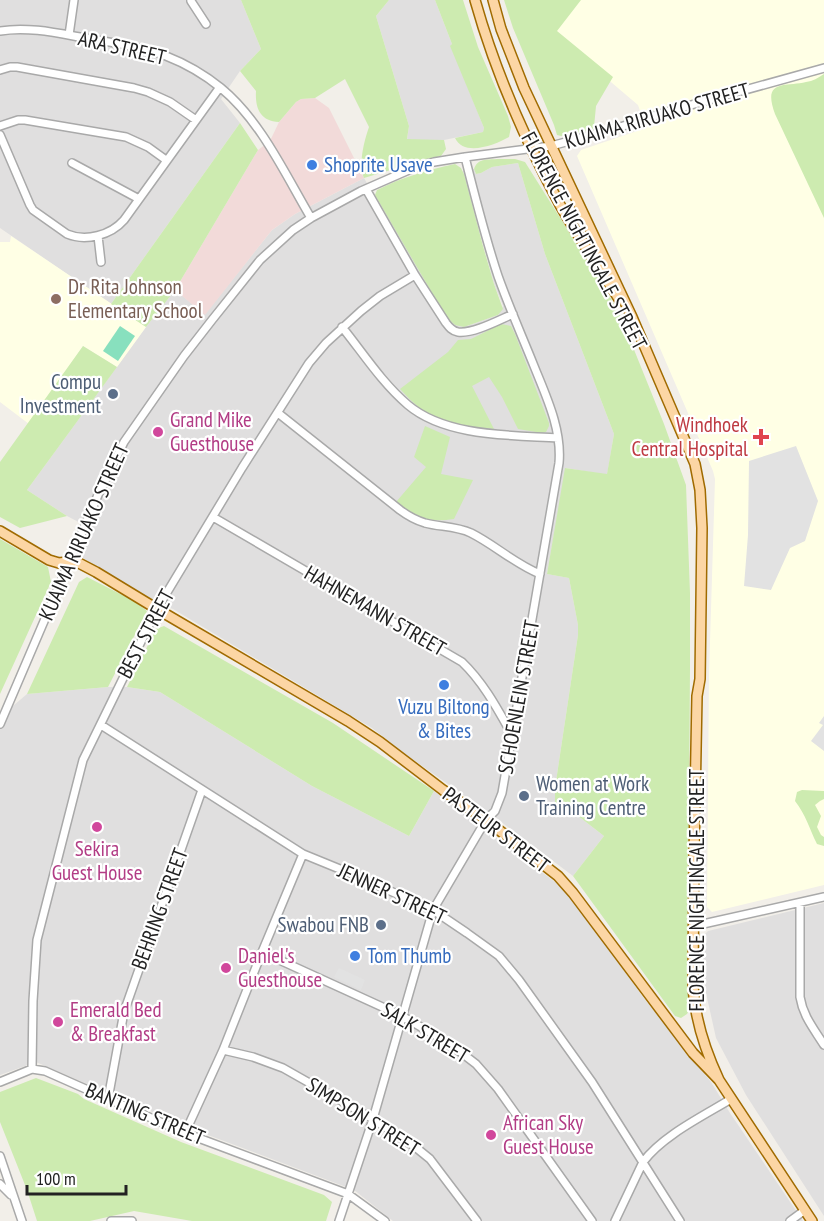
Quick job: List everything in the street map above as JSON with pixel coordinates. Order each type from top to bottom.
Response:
[{"type":"main road","name":"FLORENCE NIGHTINGALE STREET","points":[[475,0],[490,51],[532,149],[564,212],[624,308],[684,446],[696,489],[695,678],[697,696],[694,996],[703,1039],[720,1080]]},
{"type":"main road","name":"FLORENCE NIGHTINGALE STREET","points":[[492,0],[524,88],[632,317],[687,444],[699,478],[702,528],[700,679],[697,696]]},
{"type":"main road","name":"PASTEUR STREET","points":[[0,531],[49,560],[59,563],[75,561],[96,572],[366,732],[558,876],[687,1046],[720,1080],[812,1221]]},
{"type":"main road","points":[[687,1046],[697,1048],[703,1039]]},
{"type":"street","points":[[69,35],[74,0]]},
{"type":"street","points":[[182,1],[191,1],[206,24]]},
{"type":"street","name":"ARA STREET","points":[[0,31],[25,29],[146,50],[168,57],[204,76],[220,87],[240,107],[264,139],[311,218]]},
{"type":"street","points":[[0,70],[17,67],[134,88],[160,96],[196,120]]},
{"type":"street","name":"KUAIMA RIRUAKO STREET","points":[[0,724],[115,458],[136,422],[184,356],[260,260],[293,230],[366,189],[418,166],[465,157],[551,146],[824,68]]},
{"type":"street","points":[[0,135],[33,210],[71,236],[98,236],[116,229],[124,220],[220,87]]},
{"type":"street","points":[[0,126],[25,120],[126,137],[148,147],[166,160]]},
{"type":"street","name":"SCHOENLEIN STREET","points":[[339,1221],[373,1119],[433,910],[486,820],[492,815],[502,793],[559,463],[560,450],[555,421],[492,258],[465,157]]},
{"type":"street","points":[[72,163],[140,199]]},
{"type":"street","points":[[366,189],[415,275],[451,329],[467,332],[513,314]]},
{"type":"street","points":[[98,236],[101,262]]},
{"type":"street","name":"BEST STREET","points":[[32,1069],[37,940],[83,759],[157,609],[309,363],[342,327],[380,297],[415,275]]},
{"type":"street","points":[[342,327],[396,394],[409,406],[430,419],[456,429],[558,438]]},
{"type":"street","points":[[278,412],[411,518],[425,523],[458,528],[470,533],[518,564],[540,574]]},
{"type":"street","name":"HAHNEMANN STREET","points":[[213,517],[462,662],[482,685],[512,734]]},
{"type":"street","name":"JENNER STREET","points":[[101,725],[303,854],[433,910],[499,956],[519,980],[592,1082],[680,1221]]},
{"type":"street","name":"BEHRING STREET","points":[[108,1099],[124,1012],[202,790]]},
{"type":"street","points":[[185,1133],[223,1050],[303,854]]},
{"type":"street","points":[[694,926],[824,897]]},
{"type":"street","points":[[800,903],[801,1004],[824,1045]]},
{"type":"street","name":"SALK STREET","points":[[262,952],[402,1016],[450,1044],[476,1064],[488,1076],[592,1221]]},
{"type":"street","name":"SIMPSON STREET","points":[[223,1050],[253,1057],[283,1068],[373,1119],[414,1146],[430,1160],[477,1221]]},
{"type":"street","points":[[0,1082],[32,1069]]},
{"type":"street","name":"BANTING STREET","points":[[32,1069],[45,1071],[185,1133],[348,1194],[385,1221]]},
{"type":"street","points":[[615,1221],[649,1154],[731,1099]]},
{"type":"street","points":[[0,1156],[2,1168],[22,1221]]},
{"type":"street","points":[[0,1184],[15,1199]]},
{"type":"street","points":[[790,1221],[805,1210]]},
{"type":"street","points":[[111,1221],[132,1221]]},
{"type":"shaded area","points":[[0,0],[241,0],[261,49],[240,71],[221,99],[240,123],[111,304],[0,228]]},
{"type":"shaded area","points":[[389,0],[435,0],[484,128],[483,132],[444,140],[407,140],[409,126],[376,16]]},
{"type":"shaded area","name":"Windhoek Central Hospital","points":[[575,0],[824,0],[824,885],[712,912],[707,907],[709,675],[715,479],[577,156],[581,150],[646,128],[638,105],[552,32]]},
{"type":"shaded area","points":[[315,98],[329,108],[364,178],[295,214],[272,230],[205,315],[175,290],[258,150],[270,141],[279,122],[296,102],[301,99]]},
{"type":"shaded area","points":[[518,163],[545,254],[614,434],[607,475],[566,468],[547,574],[569,578],[578,625],[555,788],[555,802],[573,812],[604,836],[573,876],[372,728],[83,558],[82,549],[92,529],[27,490],[175,290],[205,314],[272,230],[295,214],[364,178],[464,327],[498,315],[503,306],[494,284],[463,171],[474,169],[476,174],[492,167]]},
{"type":"shaded area","points":[[11,236],[146,327],[117,367],[83,346],[29,424],[0,402],[0,242],[10,242]]},
{"type":"shaded area","points":[[796,446],[818,501],[805,541],[790,548],[771,590],[744,586],[748,535],[749,461]]},
{"type":"shaded area","points":[[127,687],[160,692],[312,786],[409,836],[434,791],[555,882],[576,904],[643,997],[711,1082],[803,1221],[393,1221],[354,1190],[192,1129],[36,1062],[0,1075],[0,717],[27,694]]},
{"type":"shaded area","points":[[824,716],[824,751],[811,741],[823,725],[819,723]]},
{"type":"shaded area","points":[[824,903],[824,1216],[746,1095],[716,1038],[706,993],[701,938],[708,931]]},
{"type":"shaded area","points":[[339,968],[365,980],[361,990],[334,977]]},
{"type":"green space","points":[[241,0],[389,0],[376,16],[409,126],[407,139],[444,140],[446,149],[441,156],[364,178],[362,160],[369,127],[345,79],[315,98],[301,99],[296,102],[279,122],[263,116],[256,103],[256,91],[240,71],[261,49]]},
{"type":"green space","points":[[435,0],[463,0],[478,47],[508,116],[511,127],[509,137],[480,148],[465,147],[455,138],[483,132],[484,128],[450,46],[452,44]]},
{"type":"green space","points":[[504,0],[581,0],[557,31],[613,77],[596,106],[592,130],[557,135],[513,28]]},
{"type":"green space","points":[[824,74],[824,218],[775,114],[771,95],[778,87],[811,81]]},
{"type":"green space","points":[[240,123],[258,150],[175,290],[146,327],[111,304]]},
{"type":"green space","points":[[515,159],[525,162],[618,310],[686,485],[690,593],[688,988],[691,1007],[681,1018],[675,1016],[573,876],[604,836],[573,812],[555,802],[555,788],[578,625],[569,578],[547,574],[565,468],[607,474],[614,434],[545,254],[518,163],[492,167],[476,174],[474,169],[478,163],[483,160]]},
{"type":"green space","points":[[455,164],[464,174],[503,309],[498,315],[464,327],[455,325],[446,317],[375,195],[377,190],[396,181]]},
{"type":"green space","points":[[501,324],[511,326],[515,334],[549,423],[546,432],[518,429],[489,377],[472,386],[494,429],[446,423],[421,409],[400,389],[448,352],[458,340],[471,339]]},
{"type":"green space","points":[[120,326],[135,336],[118,361],[103,351]]},
{"type":"green space","points":[[83,346],[117,367],[27,490],[67,516],[20,528],[0,517],[0,462]]},
{"type":"green space","points":[[425,426],[450,437],[441,474],[473,480],[454,519],[423,518],[396,502],[426,467],[414,457]]},
{"type":"green space","points":[[0,539],[48,567],[51,582],[0,694]]},
{"type":"green space","points":[[87,577],[134,601],[147,611],[108,687],[27,694],[79,582]]},
{"type":"green space","points":[[164,626],[333,723],[434,791],[409,836],[312,786],[160,692],[127,687],[156,629]]},
{"type":"green space","points":[[802,790],[824,791],[824,799],[815,805],[821,816],[817,827],[824,837],[824,846],[817,844],[795,801],[797,792]]},
{"type":"green space","points":[[36,1078],[78,1094],[84,1099],[181,1142],[324,1195],[332,1202],[326,1221],[192,1221],[134,1211],[90,1221],[37,1221],[0,1122],[0,1092]]},
{"type":"place","name":"Shoprite Usave","points":[[312,165]]},
{"type":"place","name":"Dr. Rita Johnson Elementary School","points":[[56,299]]},
{"type":"place","name":"Compu Investment","points":[[113,394]]},
{"type":"place","name":"Grand Mike Guesthouse","points":[[158,432]]},
{"type":"place","name":"Windhoek Central Hospital","points":[[761,437]]},
{"type":"place","name":"Vuzu Biltong & Bites","points":[[444,685]]},
{"type":"place","name":"Women at Work Training Centre","points":[[524,796]]},
{"type":"place","name":"Sekira Guest House","points":[[97,827]]},
{"type":"place","name":"Swabou FNB","points":[[381,925]]},
{"type":"place","name":"Tom Thumb","points":[[355,956]]},
{"type":"place","name":"Daniel's Guesthouse","points":[[226,968]]},
{"type":"place","name":"Emerald Bed & Breakfast","points":[[58,1022]]},
{"type":"place","name":"African Sky Guest House","points":[[491,1135]]}]
